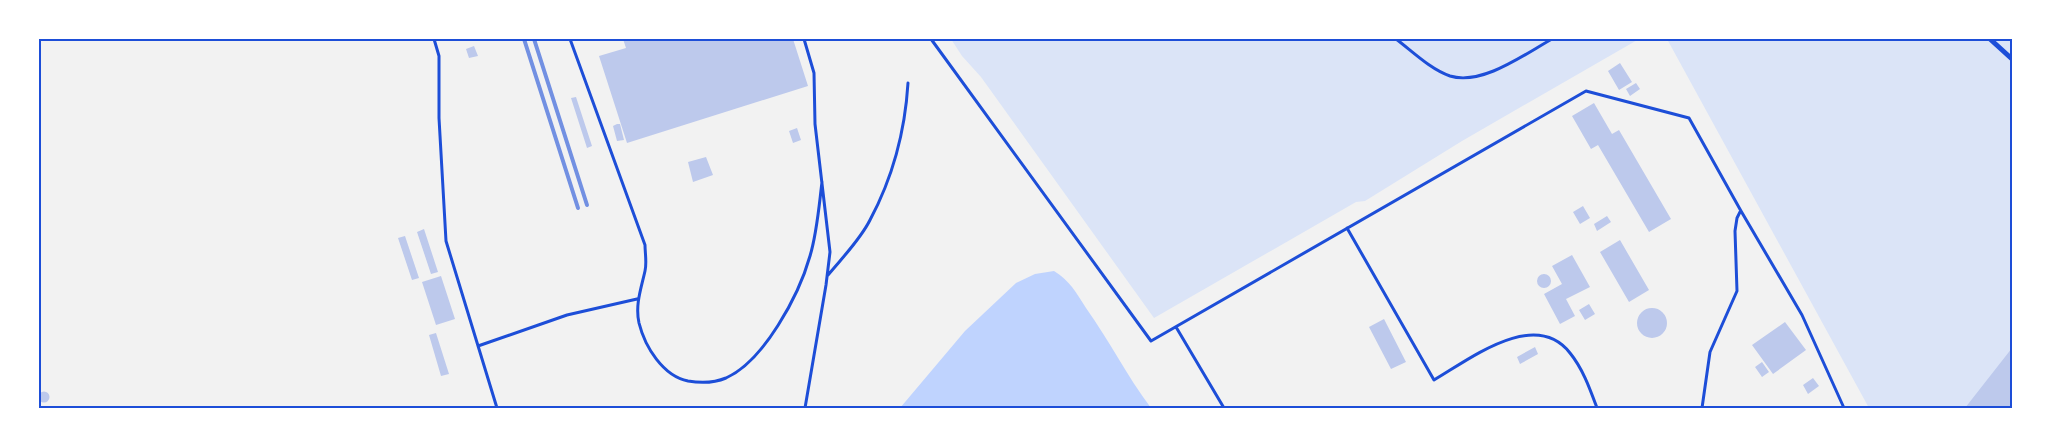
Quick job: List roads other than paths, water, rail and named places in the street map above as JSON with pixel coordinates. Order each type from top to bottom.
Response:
[{"type":"street","points":[[1990,39],[2012,59]]},
{"type":"lane","points":[[434,39],[439,56],[438,118],[446,241],[497,408]]},
{"type":"lane","points":[[570,39],[645,245],[645,269],[637,299],[639,323],[649,348],[666,370],[680,379],[701,383],[725,378],[741,369],[761,349],[799,289],[811,255],[822,182]]},
{"type":"lane","points":[[804,39],[814,73],[815,124],[830,252],[828,276],[805,408]]},
{"type":"lane","points":[[931,39],[1151,341],[1586,91],[1689,118],[1740,211],[1802,315],[1844,408]]},
{"type":"lane","points":[[1396,39],[1433,67],[1450,76],[1468,78],[1489,73],[1552,39]]},
{"type":"lane","points":[[828,276],[870,220],[894,165],[903,131],[908,83]]},
{"type":"lane","points":[[1702,408],[1710,352],[1737,291],[1735,231],[1740,211]]},
{"type":"lane","points":[[1347,228],[1434,380],[1502,341],[1521,336],[1543,336],[1557,341],[1569,351],[1578,364],[1597,408]]},
{"type":"lane","points":[[478,346],[567,315],[637,299]]},
{"type":"lane","points":[[1176,327],[1224,408]]},
{"type":"water","points":[[1054,271],[1069,283],[1076,292],[1151,408],[900,408],[965,331],[1016,283],[1035,274]]},
{"type":"railway","points":[[524,39],[578,208]]},
{"type":"railway","points":[[534,39],[587,205]]}]
